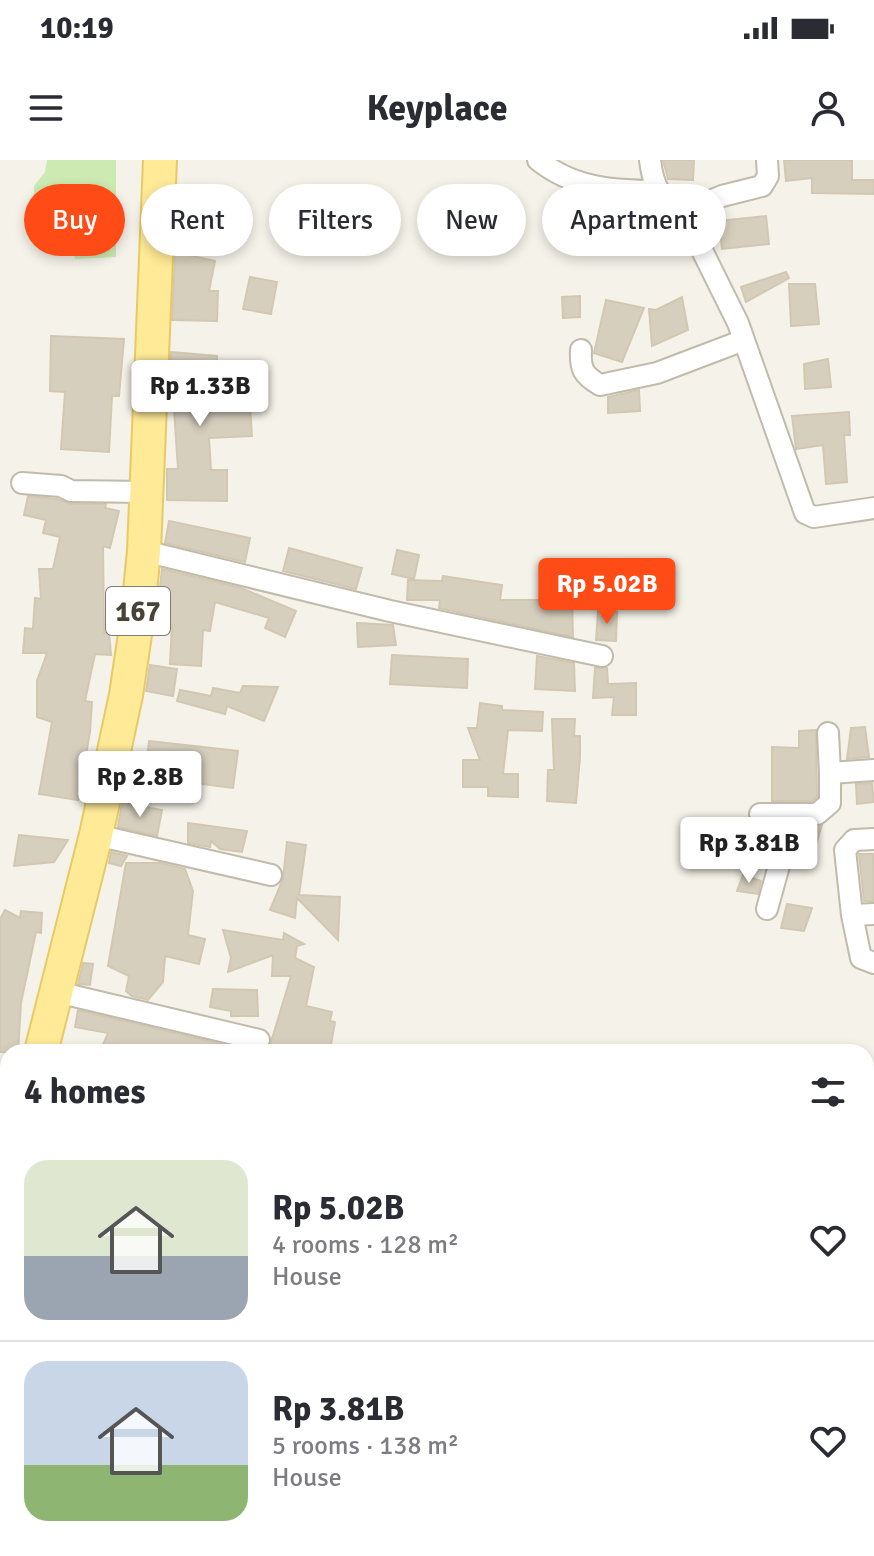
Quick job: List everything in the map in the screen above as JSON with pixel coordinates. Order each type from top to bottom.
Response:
[{"type":"main road","name":"167","points":[[43,1044],[96,835],[126,695],[144,551],[160,160]]},
{"type":"street","points":[[538,160],[549,169],[585,184]]},
{"type":"street","points":[[650,160],[653,184]]},
{"type":"street","points":[[726,195],[762,186],[768,176],[767,160]]},
{"type":"street","points":[[704,256],[744,340],[805,513],[814,517],[874,508]]},
{"type":"street","points":[[581,350],[580,368],[586,377],[600,385],[657,373],[744,340]]},
{"type":"street","points":[[22,483],[61,486],[71,491],[146,492]]},
{"type":"street","points":[[144,551],[390,611],[602,656]]},
{"type":"street","points":[[760,814],[793,815],[825,810],[830,803],[828,733]]},
{"type":"street","points":[[830,773],[874,770]]},
{"type":"street","points":[[767,909],[793,815]]},
{"type":"street","points":[[96,835],[271,875]]},
{"type":"street","points":[[874,839],[854,840],[845,850],[852,915],[861,958],[874,963]]},
{"type":"street","points":[[852,915],[874,914]]},
{"type":"street","points":[[57,992],[259,1040]]},
{"type":"green space","points":[[47,160],[116,160],[116,184],[36,184],[45,172]]},
{"type":"green space","points":[[74,256],[116,256],[116,257],[75,259]]},
{"type":"building","points":[[663,160],[694,160],[693,180],[668,179]]},
{"type":"building","points":[[784,160],[852,160],[852,180],[874,180],[874,194],[812,193],[812,178],[786,181]]},
{"type":"building","points":[[766,216],[769,244],[726,249],[726,220]]},
{"type":"building","points":[[175,256],[215,261],[209,291],[218,291],[217,321],[172,320]]},
{"type":"building","points":[[786,272],[789,278],[746,302],[741,287]]},
{"type":"building","points":[[250,277],[277,282],[271,314],[243,309]]},
{"type":"building","points":[[789,284],[815,284],[819,324],[791,326]]},
{"type":"building","points":[[580,296],[580,317],[563,318],[562,297]]},
{"type":"building","points":[[682,297],[688,330],[652,346],[649,309],[656,310]]},
{"type":"building","points":[[606,300],[644,308],[622,362],[594,353]]},
{"type":"building","points":[[51,336],[124,339],[119,396],[112,396],[109,452],[61,449],[65,392],[50,391]]},
{"type":"building","points":[[171,352],[217,356],[216,395],[222,396],[221,408],[250,406],[252,436],[209,438],[211,470],[227,470],[227,501],[167,500],[167,469],[178,469],[173,394],[169,394]]},
{"type":"building","points":[[828,359],[831,387],[805,389],[804,364]]},
{"type":"building","points":[[639,390],[640,411],[608,413],[608,397]]},
{"type":"building","points":[[849,412],[850,435],[844,435],[847,482],[826,484],[823,445],[796,449],[792,416]]},
{"type":"building","points":[[28,496],[71,504],[106,504],[105,508],[119,511],[110,548],[103,546],[104,633],[109,633],[111,655],[95,654],[85,701],[92,702],[90,732],[78,800],[39,794],[52,722],[37,717],[37,681],[47,653],[23,653],[25,628],[33,629],[35,598],[41,599],[39,569],[53,569],[60,537],[43,533],[46,520],[24,515]]},
{"type":"building","points":[[169,521],[250,538],[245,562],[165,543]]},
{"type":"building","points":[[289,548],[362,568],[356,589],[283,571]]},
{"type":"building","points":[[397,550],[419,555],[414,579],[392,574]]},
{"type":"building","points":[[162,569],[241,588],[296,611],[285,637],[265,628],[269,618],[215,602],[210,631],[203,630],[201,666],[170,664],[172,625],[156,622]]},
{"type":"building","points":[[443,576],[502,585],[500,600],[572,600],[573,637],[439,608],[440,600],[407,600],[408,580],[442,581]]},
{"type":"building","points":[[598,611],[617,612],[616,641],[596,640]]},
{"type":"building","points":[[357,623],[393,625],[396,645],[358,647]]},
{"type":"building","points":[[392,655],[468,659],[467,688],[390,684]]},
{"type":"building","points":[[537,656],[574,663],[575,691],[535,689]]},
{"type":"building","points":[[150,665],[177,669],[173,696],[146,691]]},
{"type":"building","points":[[595,668],[607,668],[608,684],[636,683],[636,715],[612,715],[614,697],[593,698]]},
{"type":"building","points":[[243,686],[278,687],[264,721],[227,706],[225,714],[177,701],[180,690],[211,696],[213,688],[240,693]]},
{"type":"building","points":[[480,703],[502,706],[502,710],[543,712],[542,731],[508,730],[503,774],[518,774],[518,797],[488,796],[488,787],[463,787],[463,760],[480,760],[468,728],[477,728]]},
{"type":"building","points":[[552,719],[575,719],[574,736],[580,736],[576,803],[547,801],[548,770],[554,770]]},
{"type":"building","points":[[865,727],[869,757],[847,759],[851,728]]},
{"type":"building","points":[[816,730],[817,797],[812,801],[772,801],[772,747],[799,748],[799,731]]},
{"type":"building","points":[[149,741],[238,751],[233,788],[145,777]]},
{"type":"building","points":[[872,783],[874,802],[857,804],[856,784]]},
{"type":"building","points":[[122,803],[162,810],[157,836],[118,827]]},
{"type":"building","points":[[188,823],[247,831],[242,852],[220,849],[211,841],[210,847],[188,843]]},
{"type":"building","points":[[752,824],[776,827],[768,856],[737,852],[739,835],[753,837]]},
{"type":"building","points":[[822,825],[811,861],[795,860],[803,827]]},
{"type":"building","points":[[19,835],[68,840],[54,862],[14,866]]},
{"type":"building","points":[[287,842],[306,845],[299,895],[340,897],[338,940],[297,898],[295,918],[270,910],[283,879]]},
{"type":"building","points":[[111,852],[127,856],[121,866],[109,863]]},
{"type":"building","points":[[859,854],[873,854],[874,901],[864,901]]},
{"type":"building","points":[[126,863],[160,863],[185,869],[193,891],[188,935],[205,939],[199,964],[165,956],[163,982],[148,1000],[126,991],[129,976],[108,966]]},
{"type":"building","points":[[743,875],[761,881],[758,894],[737,891]]},
{"type":"building","points":[[787,904],[812,908],[804,931],[781,928]]},
{"type":"building","points":[[5,910],[20,918],[21,911],[42,913],[41,933],[36,932],[21,1003],[18,1044],[0,1044],[0,919]]},
{"type":"building","points":[[223,930],[283,940],[284,933],[304,944],[297,946],[295,958],[314,967],[306,1006],[332,1012],[330,1021],[335,1022],[331,1044],[270,1044],[291,976],[272,976],[273,955],[228,972],[231,958]]},
{"type":"building","points":[[83,963],[93,964],[90,985],[78,984]]},
{"type":"building","points":[[213,989],[257,990],[258,1016],[231,1016],[231,1011],[210,1007]]},
{"type":"building","points":[[78,1010],[221,1044],[103,1044],[108,1033],[75,1027]]}]
